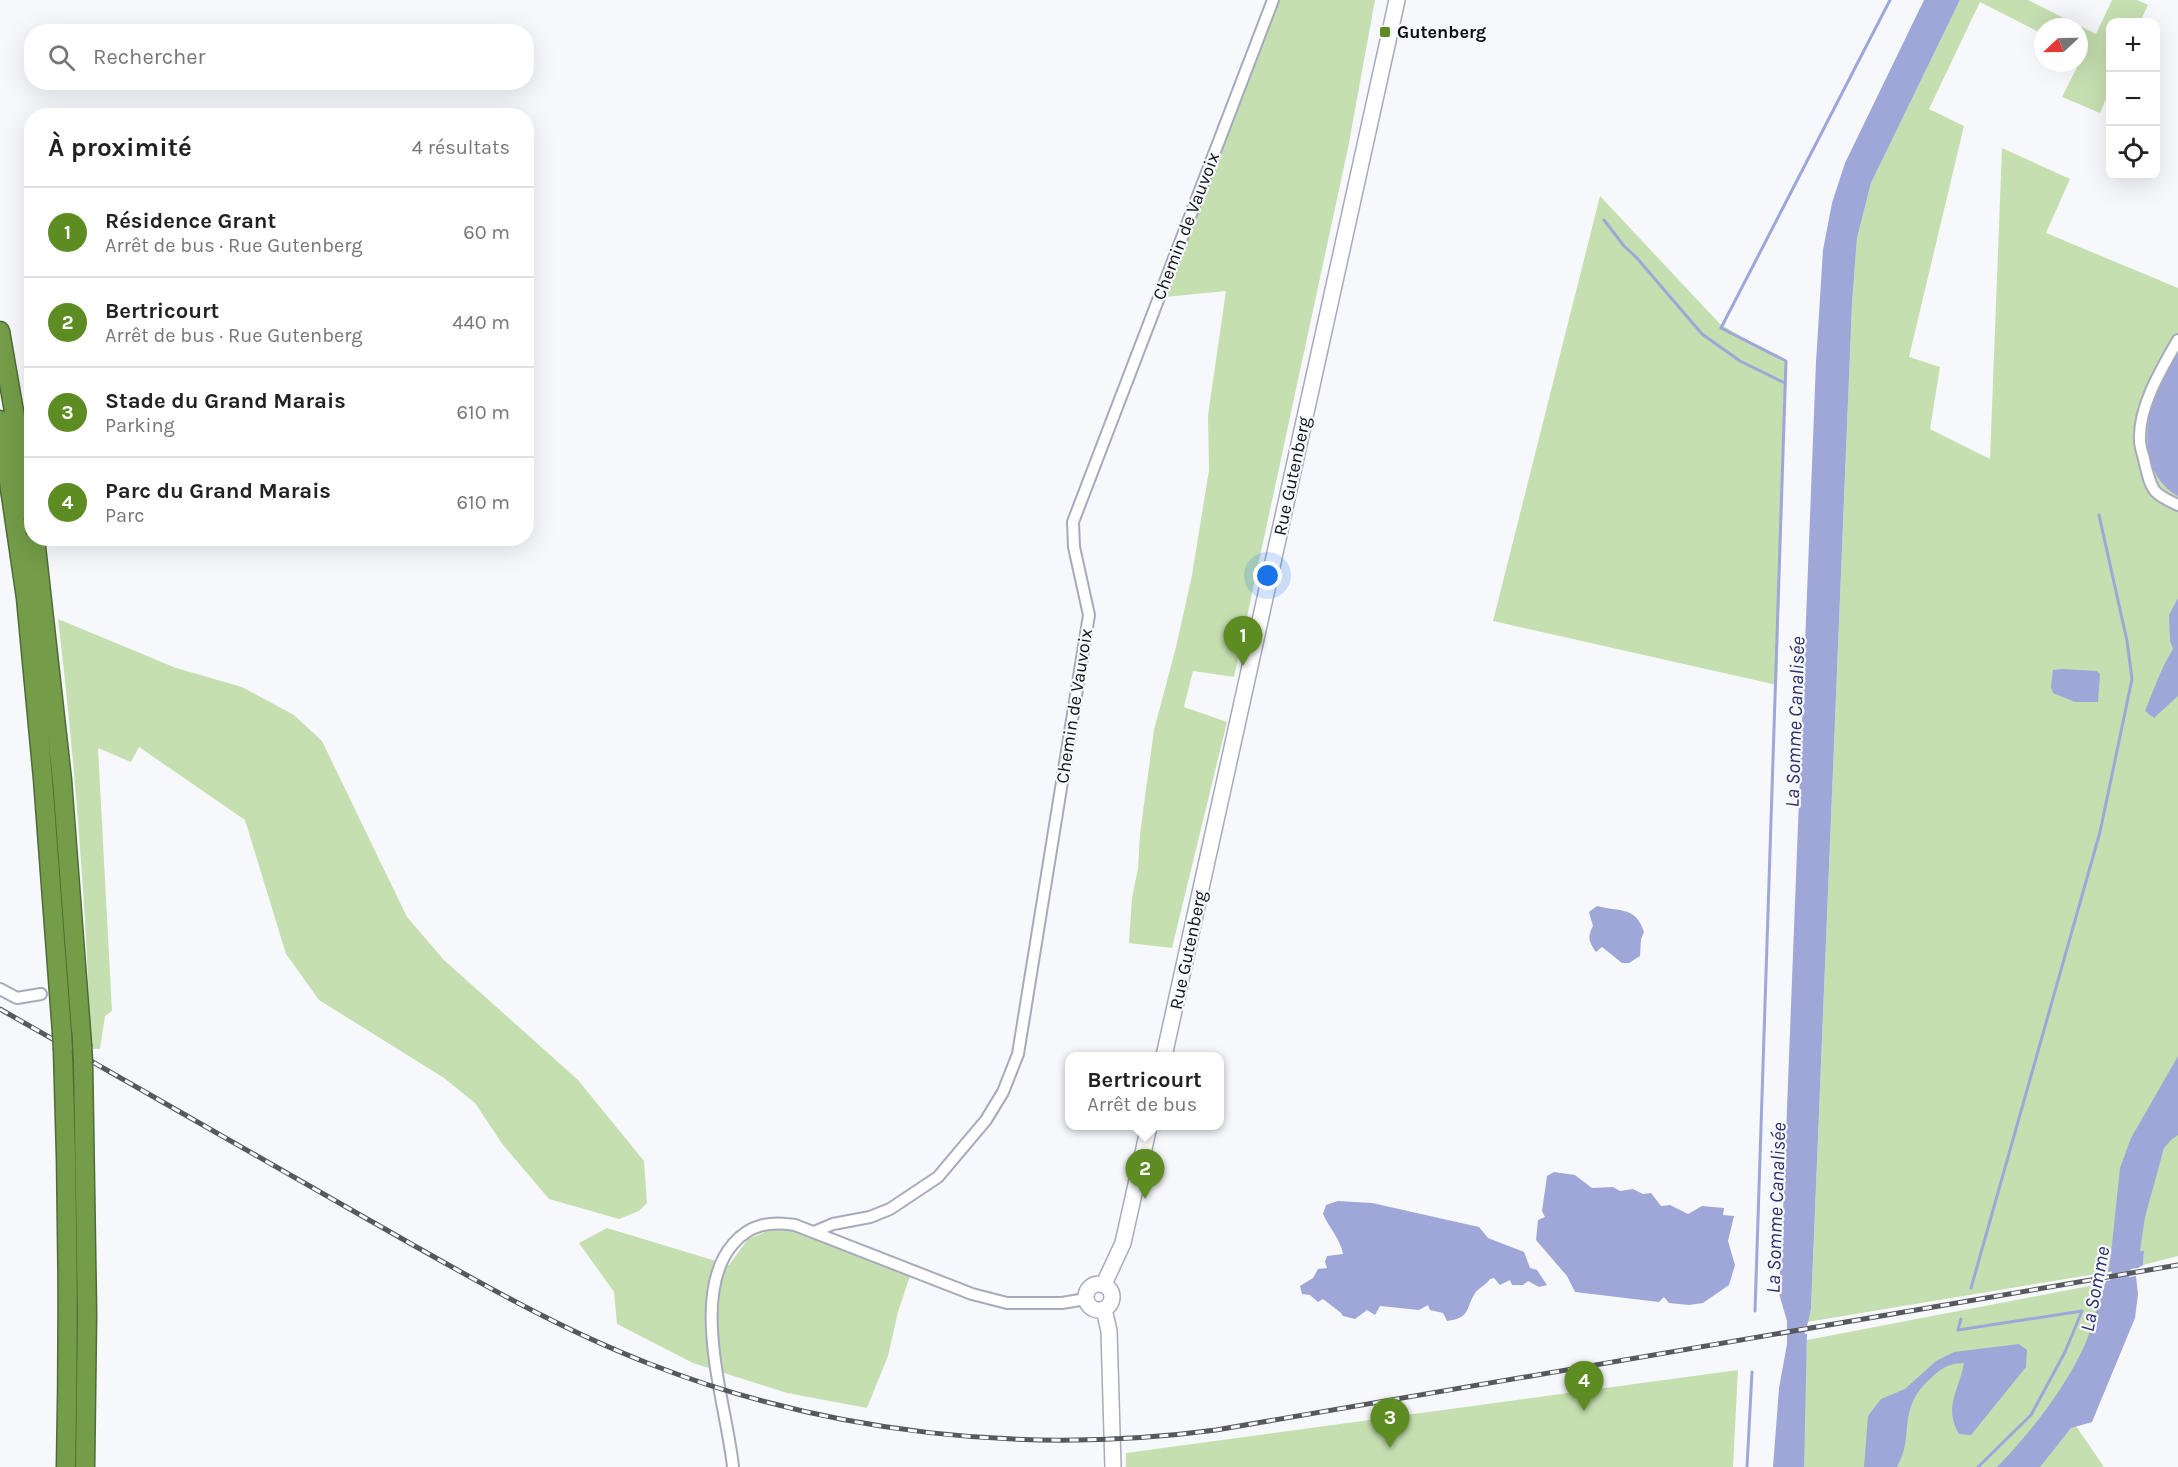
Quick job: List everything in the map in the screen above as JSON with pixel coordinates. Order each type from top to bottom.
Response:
[{"type":"highway","points":[[0,331],[24,469]]},
{"type":"highway","points":[[0,420],[26,598],[49,846],[62,1041],[67,1184],[66,1467]]},
{"type":"highway","points":[[36,546],[62,780],[83,1053],[87,1314],[85,1467]]},
{"type":"street","name":"Chemin de Vauvoix","points":[[814,1233],[833,1224],[870,1217],[890,1209],[938,1177],[986,1120],[1003,1092],[1018,1053],[1089,615],[1074,547],[1072,522],[1273,0]]},
{"type":"street","name":"Rue Gutenberg","points":[[1165,1052],[1397,0]]},
{"type":"street","points":[[2178,340],[2159,374],[2144,411],[2140,441],[2151,486],[2163,498],[2178,505]]},
{"type":"street","points":[[0,989],[17,998],[41,994]]},
{"type":"street","points":[[1104,1284],[1123,1243],[1148,1130]]},
{"type":"street","points":[[733,1467],[711,1322],[714,1288],[723,1259],[738,1237],[760,1225],[781,1223],[814,1233],[972,1294],[1007,1303],[1062,1303],[1086,1299]]},
{"type":"street","points":[[1097,1283],[1104,1284],[1113,1294],[1111,1303],[1104,1309],[1093,1308],[1086,1299],[1087,1292],[1097,1283]]},
{"type":"street","points":[[1104,1309],[1109,1331],[1113,1467]]},
{"type":"green space","points":[[1277,0],[1375,0],[1348,148],[1234,677],[1193,671],[1184,707],[1227,722],[1172,948],[1129,943],[1132,898],[1138,868],[1140,834],[1154,730],[1192,575],[1209,470],[1208,415],[1226,291],[1165,297]]},
{"type":"green space","points":[[1960,0],[2028,0],[2064,18],[2034,18],[2034,29],[1980,2],[1929,109],[1964,126],[1909,357],[1940,367],[1930,429],[1990,459],[2002,148],[2070,179],[2046,233],[2178,288],[2178,366],[2161,399],[2178,489],[2178,1068],[2111,1254],[2108,1272],[1807,1322],[1811,1309],[1852,304],[1857,238],[1871,183]]},
{"type":"green space","points":[[2112,0],[2137,0],[2148,5],[2142,18],[2106,18],[2106,99],[2100,113],[2062,97],[2074,72],[2088,72],[2088,30],[2096,34]]},
{"type":"green space","points":[[1600,196],[1720,324],[1786,363],[1777,685],[1493,621]]},
{"type":"green space","points":[[58,619],[176,668],[242,687],[294,715],[322,741],[407,917],[444,960],[578,1080],[644,1161],[647,1203],[639,1211],[619,1219],[549,1199],[503,1145],[475,1103],[444,1078],[319,1000],[286,954],[245,820],[139,747],[131,762],[98,748],[112,1011],[105,1016],[100,1049],[91,1049],[79,834]]},
{"type":"green space","points":[[2178,1123],[2178,1256],[2143,1265],[2144,1252],[2140,1252],[2135,1235],[2163,1144]]},
{"type":"green space","points":[[777,1227],[805,1233],[910,1276],[898,1312],[888,1356],[867,1408],[787,1393],[693,1363],[617,1324],[614,1292],[579,1243],[607,1228],[729,1265],[748,1239]]},
{"type":"green space","points":[[2110,1282],[2090,1352],[2004,1467],[1802,1467],[1807,1340]]},
{"type":"green space","points":[[1738,1370],[1733,1467],[1126,1467],[1126,1453]]},
{"type":"green space","points":[[2076,1426],[2104,1467],[2035,1467],[2071,1428]]},
{"type":"water","points":[[1924,0],[1960,0],[1871,183],[1857,238],[1852,304],[1811,1309],[1807,1326],[1804,1326],[1805,1334],[1807,1334],[1804,1467],[1773,1467],[1779,1388],[1787,1344],[1787,1321],[1778,1290],[1781,1263],[1816,362],[1823,250],[1832,203],[1845,163]]},
{"type":"water","points":[[2178,353],[2178,496],[2165,486],[2156,473],[2150,458],[2148,424],[2156,391],[2164,373]]},
{"type":"water","points":[[2178,598],[2178,696],[2154,718],[2145,711],[2161,671],[2173,649],[2170,641],[2169,615]]},
{"type":"water","points":[[2053,670],[2097,671],[2100,674],[2098,702],[2075,702],[2053,693],[2051,687]]},
{"type":"water","points":[[1597,906],[1626,912],[1637,918],[1644,932],[1641,939],[1640,956],[1629,963],[1622,963],[1602,947],[1596,952],[1590,939],[1593,926],[1589,912]]},
{"type":"water","points":[[2178,1056],[2178,1135],[2164,1148],[2145,1217],[2140,1251],[2144,1251],[2143,1265],[2138,1268],[2108,1272],[2120,1168],[2131,1138]]},
{"type":"water","points":[[1554,1172],[1575,1175],[1592,1188],[1613,1187],[1620,1191],[1633,1189],[1643,1194],[1651,1193],[1661,1206],[1670,1205],[1688,1214],[1702,1206],[1724,1208],[1723,1215],[1734,1216],[1728,1241],[1735,1265],[1729,1285],[1703,1303],[1689,1305],[1669,1303],[1664,1297],[1659,1302],[1575,1292],[1567,1276],[1536,1240],[1538,1220],[1545,1217],[1542,1211],[1547,1176]]},
{"type":"water","points":[[1338,1201],[1372,1203],[1479,1227],[1488,1238],[1524,1252],[1530,1268],[1537,1270],[1547,1285],[1539,1287],[1528,1281],[1523,1285],[1512,1285],[1510,1280],[1500,1285],[1494,1278],[1490,1279],[1476,1292],[1467,1311],[1455,1320],[1447,1321],[1443,1313],[1430,1310],[1428,1305],[1419,1310],[1380,1306],[1375,1315],[1367,1310],[1355,1319],[1343,1316],[1323,1299],[1318,1302],[1310,1295],[1302,1294],[1300,1286],[1313,1278],[1318,1269],[1327,1268],[1325,1262],[1327,1256],[1343,1254],[1323,1214],[1326,1205]]},
{"type":"water","points":[[2136,1276],[2138,1294],[2135,1318],[2092,1422],[2071,1428],[2040,1467],[1997,1467],[2044,1413],[2064,1383],[2089,1334],[2106,1281]]},
{"type":"water","points":[[2019,1344],[2027,1350],[2026,1367],[1971,1435],[1959,1434],[1952,1415],[1954,1398],[1964,1363],[1950,1365],[1931,1378],[1913,1401],[1909,1412],[1905,1444],[1897,1467],[1864,1467],[1868,1416],[1881,1399],[1905,1389],[1936,1361],[1954,1352]]},
{"type":"waterway","name":"La Somme Canalisée","points":[[1755,1311],[1786,361],[1721,328],[1890,0]]},
{"type":"waterway","points":[[1604,220],[1702,334],[1740,361],[1785,383]]},
{"type":"waterway","points":[[1971,1288],[2100,832],[2132,679],[2127,641],[2099,515]]},
{"type":"waterway","name":"La Somme","points":[[2115,1302],[2126,1247]]},
{"type":"waterway","points":[[1961,1319],[1958,1330],[2082,1311],[2065,1352],[2031,1415],[1978,1467]]},
{"type":"waterway","points":[[1747,1467],[1752,1372]]},
{"type":"railway","points":[[0,1009],[468,1276],[612,1349],[718,1388],[787,1407],[858,1422],[929,1433],[1001,1439],[1073,1440],[1145,1437],[1216,1430],[2178,1265]]},
{"type":"place","name":"Gutenberg","points":[[1385,32]]},
{"type":"place","name":"Résidence Grant","points":[[1243,666]]},
{"type":"place","name":"Bertricourt","points":[[1145,1199]]},
{"type":"place","name":"Parc du Grand Marais","points":[[1584,1411]]},
{"type":"place","name":"Stade du Grand Marais","points":[[1390,1448]]}]
